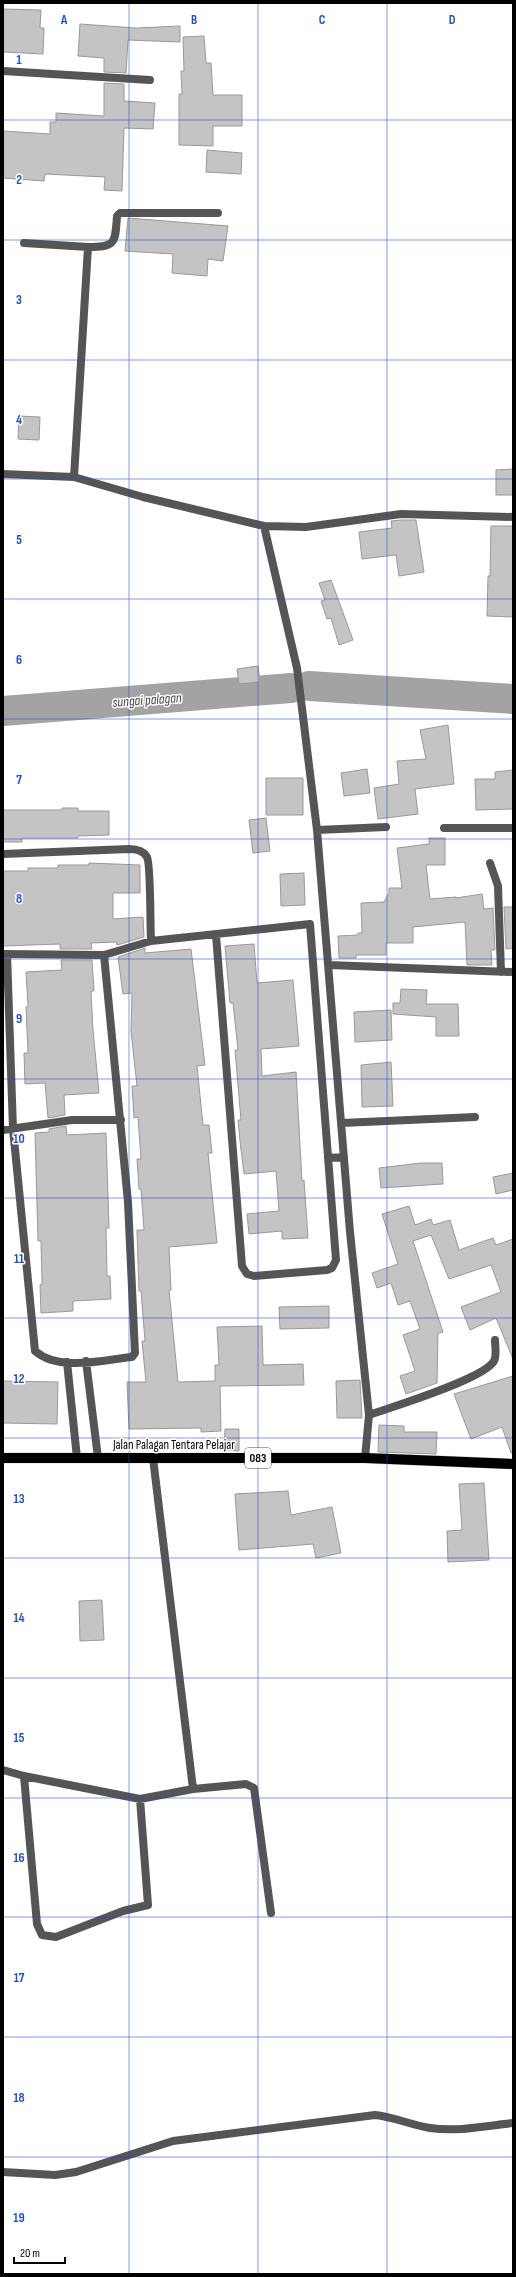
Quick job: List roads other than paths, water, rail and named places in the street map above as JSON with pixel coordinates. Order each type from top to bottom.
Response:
[{"type":"main road","name":"Jalan Palagan Tentara Pelajar","points":[[3,1458],[365,1458],[513,1464]]},
{"type":"street","points":[[3,71],[150,80]]},
{"type":"street","points":[[24,243],[109,246],[113,242],[117,216],[120,213],[218,213]]},
{"type":"street","points":[[74,477],[88,246]]},
{"type":"street","points":[[3,474],[74,477],[143,497],[264,526],[306,527],[400,514],[513,517]]},
{"type":"street","points":[[264,526],[297,668],[316,830],[329,965],[350,1232],[369,1415],[365,1458]]},
{"type":"street","points":[[316,830],[386,827]]},
{"type":"street","points":[[444,828],[513,828]]},
{"type":"street","points":[[3,854],[128,849],[142,851],[147,857],[150,866],[149,902],[151,941]]},
{"type":"street","points":[[490,862],[498,886],[501,972]]},
{"type":"street","points":[[104,955],[128,1202],[135,1353],[132,1357],[67,1362],[43,1358],[35,1351],[13,1130],[5,954],[104,955],[151,941],[310,924],[336,1260],[332,1268],[320,1271],[254,1276],[247,1274],[242,1266],[216,935]]},
{"type":"street","points":[[329,965],[513,972]]},
{"type":"street","points":[[342,1123],[475,1116]]},
{"type":"street","points":[[3,1130],[13,1130],[72,1120],[121,1120]]},
{"type":"street","points":[[328,1158],[344,1156]]},
{"type":"street","points":[[369,1415],[447,1388],[489,1367],[495,1360],[495,1340]]},
{"type":"street","points":[[86,1361],[98,1458]]},
{"type":"street","points":[[67,1362],[77,1458]]},
{"type":"street","points":[[153,1458],[193,1789]]},
{"type":"street","points":[[3,1770],[24,1776],[140,1799],[193,1789],[246,1784],[254,1788],[271,1913]]},
{"type":"street","points":[[24,1776],[37,1924],[42,1935],[56,1937],[123,1910],[148,1905],[140,1799]]},
{"type":"street","points":[[3,2172],[55,2175],[76,2172],[173,2141],[375,2115],[393,2117],[438,2129],[458,2129],[513,2123]]},
{"type":"waterway","name":"sungai palagan","points":[[309,686],[513,699]]},
{"type":"waterway","name":"sungai palagan","points":[[3,711],[291,688]]}]
